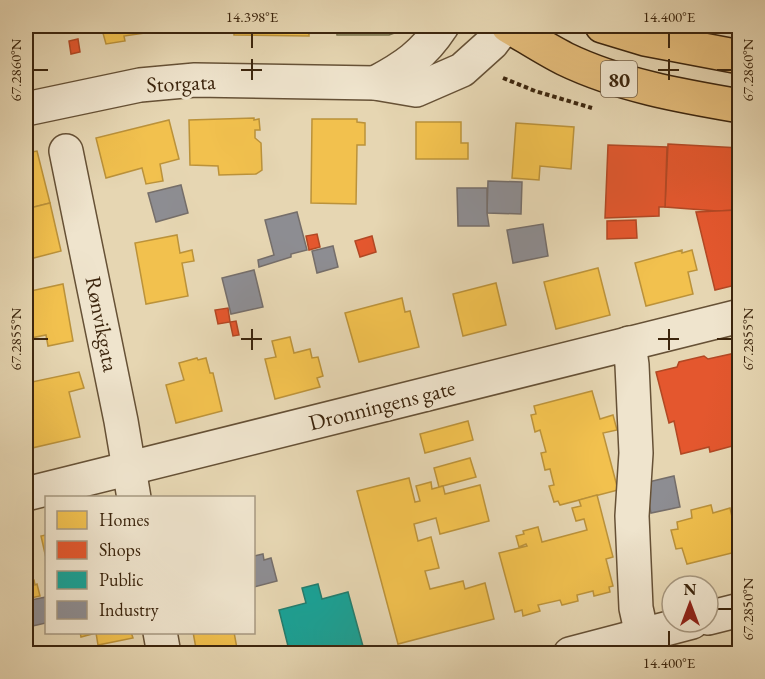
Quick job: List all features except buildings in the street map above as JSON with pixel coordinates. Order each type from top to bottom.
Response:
[{"type":"highway","name":"80","points":[[507,26],[565,59],[606,76],[656,90],[740,106]]},
{"type":"highway","name":"80","points":[[602,26],[645,39],[740,57]]},
{"type":"street","points":[[375,83],[403,69],[442,26]]},
{"type":"street","name":"Storgata","points":[[26,109],[140,85],[195,80],[375,83],[416,90],[462,70],[507,26]]},
{"type":"street","name":"Rønvikgata","points":[[66,151],[121,422],[131,483]]},
{"type":"street","name":"Dronningens gate","points":[[26,494],[131,483],[629,343],[740,316]]},
{"type":"street","points":[[629,343],[636,453],[632,516],[636,608],[642,635]]},
{"type":"street","points":[[720,615],[740,610]]},
{"type":"street","points":[[570,654],[660,630]]},
{"type":"street","points":[[160,634],[164,654]]},
{"type":"green space","points":[[336,26],[402,26],[397,32],[389,35],[337,35]]}]
